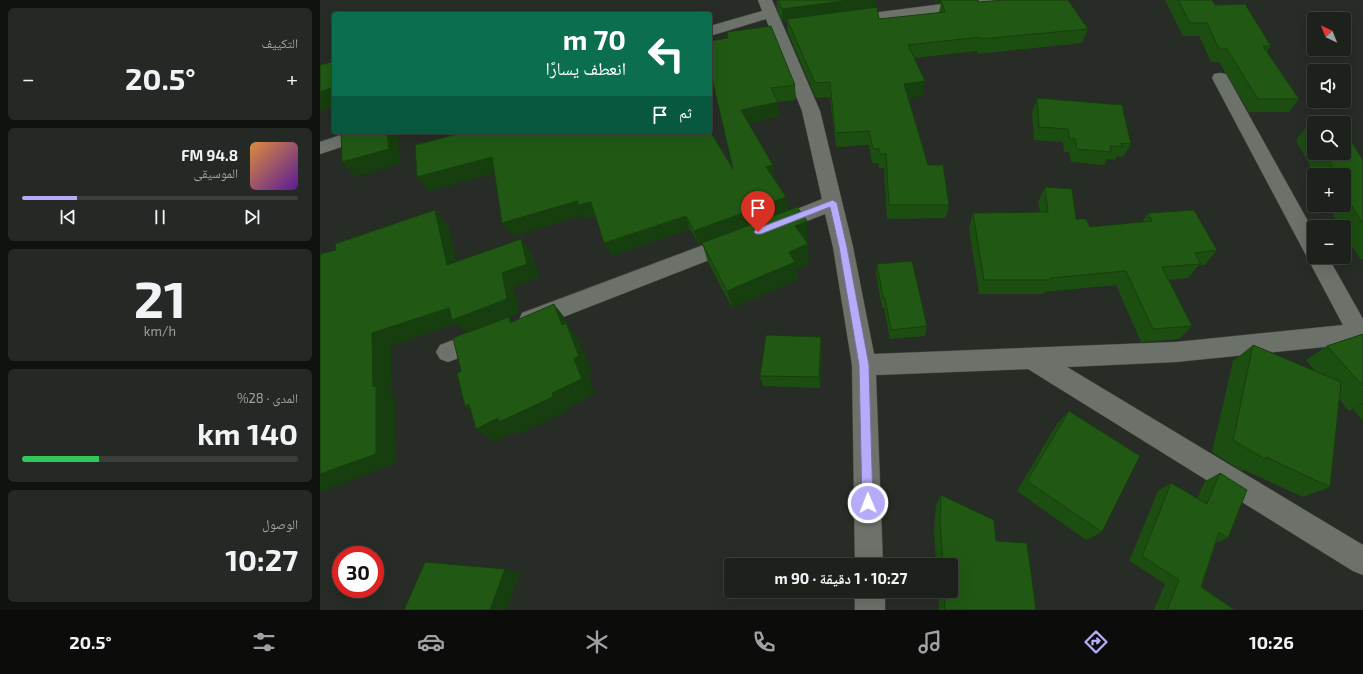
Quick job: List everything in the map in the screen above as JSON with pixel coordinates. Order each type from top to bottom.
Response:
[{"type":"street","points":[[838,21],[1007,0]]},
{"type":"street","points":[[712,31],[776,17],[811,111],[843,247],[864,365],[869,558]]},
{"type":"street","points":[[1220,78],[1307,238]]},
{"type":"street","points":[[320,148],[363,134]]},
{"type":"street","points":[[448,352],[833,203]]},
{"type":"street","points":[[864,365],[1176,352],[1361,333],[1321,264]]},
{"type":"street","points":[[1033,359],[1363,561]]},
{"type":"street","points":[[870,598],[870,610]]},
{"type":"building","points":[[778,0],[851,0],[782,9]]},
{"type":"building","points":[[941,0],[978,0],[979,2],[1004,0],[1068,0],[1088,29],[981,39],[980,37],[908,45],[925,81],[904,84],[928,165],[943,165],[949,205],[889,205],[886,154],[880,154],[879,149],[873,149],[869,131],[835,133],[830,82],[815,83],[787,19],[877,7],[879,19],[945,12]]},
{"type":"building","points":[[1178,0],[1212,0],[1215,5],[1245,4],[1271,46],[1263,46],[1299,99],[1258,99],[1227,49],[1219,49],[1207,23],[1190,23]]},
{"type":"building","points":[[771,26],[795,85],[771,88],[778,102],[741,110],[773,165],[766,167],[786,197],[694,231],[686,216],[604,243],[591,202],[579,205],[577,201],[502,223],[492,157],[417,177],[415,145],[456,134],[712,134],[733,169],[712,79],[712,41],[728,38],[727,32]]},
{"type":"building","points":[[331,62],[332,64],[332,88],[320,92],[320,65]]},
{"type":"building","points":[[1037,98],[1122,105],[1131,144],[1121,143],[1122,147],[1110,146],[1111,152],[1077,149],[1075,139],[1070,139],[1068,129],[1039,127]]},
{"type":"building","points":[[341,134],[387,134],[389,149],[342,162]]},
{"type":"building","points":[[1351,141],[1363,160],[1363,224],[1351,204],[1351,168],[1334,168],[1329,160],[1351,160]]},
{"type":"building","points":[[1045,187],[1072,189],[1076,219],[1086,219],[1090,227],[1152,221],[1148,213],[1194,210],[1217,250],[1195,253],[1201,264],[1162,267],[1192,326],[1153,329],[1126,271],[1050,278],[1050,280],[984,280],[973,213],[1048,212]]},
{"type":"building","points":[[797,207],[807,221],[795,226],[808,244],[789,252],[795,262],[727,291],[702,243]]},
{"type":"building","points":[[435,210],[447,265],[521,239],[527,264],[502,273],[507,299],[452,320],[449,308],[372,333],[373,387],[376,386],[376,454],[320,474],[320,254],[336,250],[335,244]]},
{"type":"building","points":[[912,261],[927,326],[891,330],[877,264]]},
{"type":"building","points":[[554,304],[562,325],[566,323],[579,356],[574,359],[582,379],[552,393],[553,397],[499,422],[498,418],[476,429],[469,404],[465,406],[457,374],[461,371],[453,338],[509,317],[510,323]]},
{"type":"building","points":[[1363,334],[1363,386],[1327,346]]},
{"type":"building","points":[[766,335],[821,337],[819,377],[760,376]]},
{"type":"building","points":[[1253,345],[1341,382],[1330,487],[1266,457],[1265,459],[1233,440]]},
{"type":"building","points":[[1069,411],[1140,456],[1102,532],[1027,481]]},
{"type":"building","points":[[1220,473],[1247,490],[1228,538],[1219,532],[1201,587],[1235,610],[1167,610],[1179,580],[1142,556],[1171,483],[1207,504]]},
{"type":"building","points":[[941,495],[994,520],[996,541],[1027,543],[1036,610],[945,610],[944,598],[958,598],[958,558],[943,558],[940,519]]},
{"type":"building","points":[[425,562],[505,569],[490,610],[404,610]]},
{"type":"route","points":[[758,232],[833,203],[843,247],[864,365],[868,503]]}]
